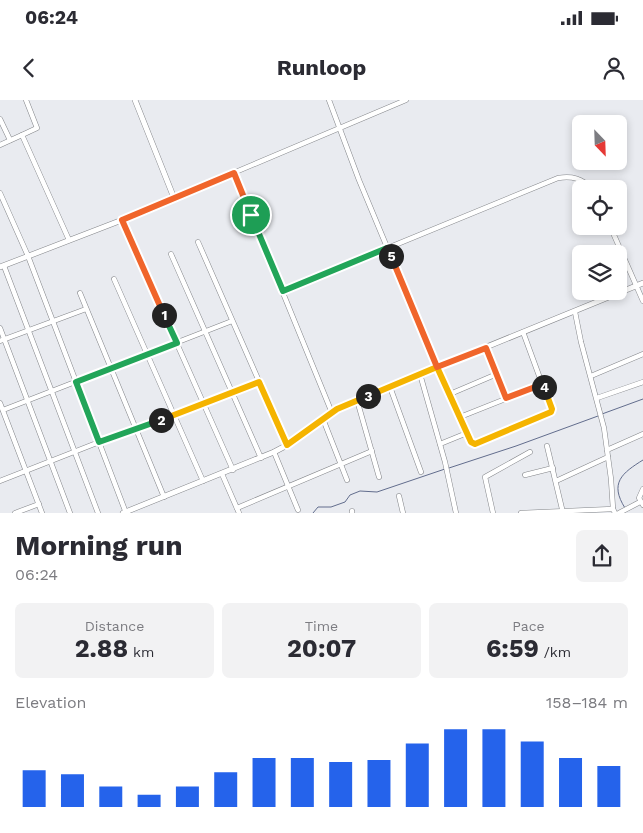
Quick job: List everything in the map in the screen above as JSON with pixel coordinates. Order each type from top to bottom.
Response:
[{"type":"street","points":[[0,144],[37,128],[26,100]]},
{"type":"street","points":[[135,100],[174,198]]},
{"type":"street","points":[[329,100],[387,248],[437,367],[471,442],[475,444],[551,412],[552,409],[523,332]]},
{"type":"street","points":[[98,513],[29,331],[2,266],[122,220],[406,100]]},
{"type":"street","points":[[0,119],[10,140]]},
{"type":"street","points":[[22,135],[69,240]]},
{"type":"street","points":[[234,173],[332,412]]},
{"type":"street","points":[[283,291],[558,178],[573,177],[581,180]]},
{"type":"street","points":[[0,193],[28,256],[125,513],[274,452],[287,445],[332,412],[356,400],[640,284]]},
{"type":"street","points":[[122,220],[232,470]]},
{"type":"street","points":[[615,235],[640,284],[643,301]]},
{"type":"street","points":[[198,242],[287,445]]},
{"type":"street","points":[[171,254],[261,458]]},
{"type":"street","points":[[114,279],[203,481]]},
{"type":"street","points":[[80,293],[164,497]]},
{"type":"street","points":[[2,341],[86,309]]},
{"type":"street","points":[[575,312],[581,342],[597,398],[616,512]]},
{"type":"street","points":[[2,410],[232,321]]},
{"type":"street","points":[[0,328],[2,341],[28,400],[70,513]]},
{"type":"street","points":[[486,348],[506,398]]},
{"type":"street","points":[[591,376],[643,354]]},
{"type":"street","points":[[420,374],[445,462],[456,513]]},
{"type":"street","points":[[450,394],[497,374]]},
{"type":"street","points":[[0,481],[135,428],[232,394],[259,382]]},
{"type":"street","points":[[597,398],[643,382]]},
{"type":"street","points":[[460,417],[543,384]]},
{"type":"street","points":[[390,387],[421,472]]},
{"type":"street","points":[[356,400],[379,477]]},
{"type":"street","points":[[0,403],[42,513]]},
{"type":"street","points":[[323,418],[347,480]]},
{"type":"street","points":[[440,444],[467,433]]},
{"type":"street","points":[[607,450],[643,434]]},
{"type":"street","points":[[547,446],[563,512]]},
{"type":"street","points":[[236,508],[372,451]]},
{"type":"street","points":[[274,452],[298,510]]},
{"type":"street","points":[[493,513],[485,477],[530,452]]},
{"type":"street","points":[[556,481],[608,457]]},
{"type":"street","points":[[525,475],[553,468]]},
{"type":"street","points":[[222,474],[239,513]]},
{"type":"street","points":[[521,513],[616,512],[641,503],[639,495],[643,489]]},
{"type":"street","points":[[399,496],[402,513]]},
{"type":"street","points":[[15,513],[38,504]]},
{"type":"waterway","points":[[602,414],[643,399]]},
{"type":"waterway","points":[[449,468],[598,416]]},
{"type":"waterway","points":[[625,508],[618,492],[620,479],[629,469],[643,460]]},
{"type":"waterway","points":[[313,513],[318,507],[331,507],[345,502],[350,495],[360,491],[377,492],[445,469]]},
{"type":"route","points":[[251,215],[234,173],[122,220],[177,343],[76,382],[99,442],[232,394],[259,382],[287,445],[342,406],[437,367],[473,444],[552,411],[543,384],[506,398],[486,348],[437,367],[387,248],[283,291],[251,215]]}]
